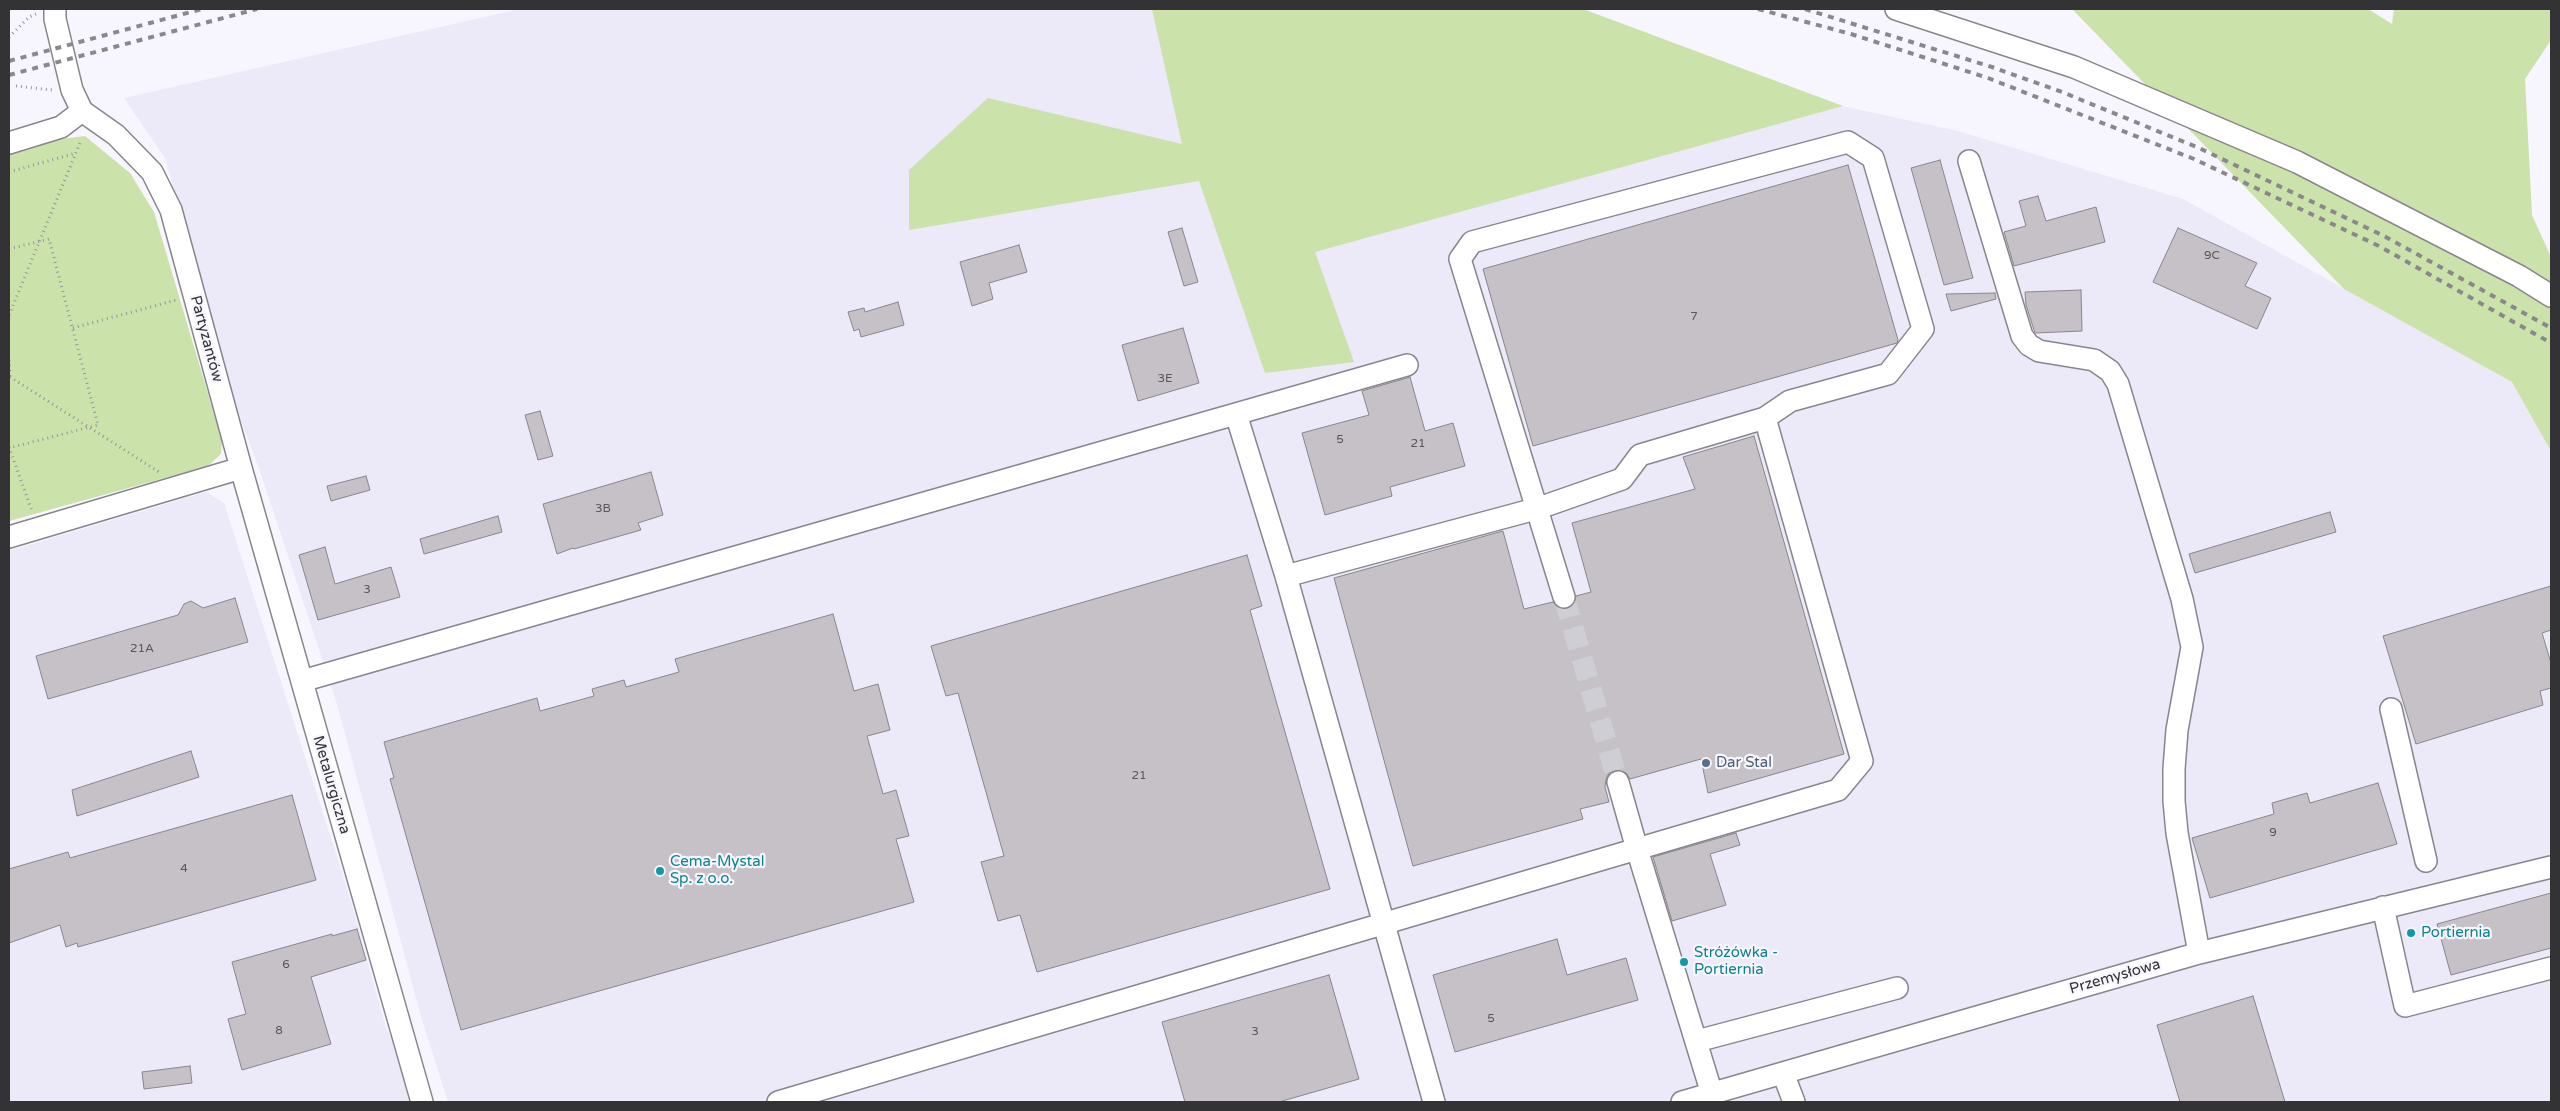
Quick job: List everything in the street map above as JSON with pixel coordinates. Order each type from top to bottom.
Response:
[{"type":"street","points":[[1896,9],[2074,67],[2297,162],[2519,276],[2551,296]]},
{"type":"street","name":"Partyzantów","points":[[49,10],[57,28],[72,90],[82,111],[116,135],[152,172],[171,210],[241,468]]},
{"type":"street","points":[[9,143],[61,127],[82,111]]},
{"type":"street","points":[[1286,576],[1539,508],[1622,479],[1640,455],[1765,418],[1790,401],[1888,374],[1923,329],[1873,158],[1848,142],[1472,242],[1460,259],[1539,508],[1564,597]]},
{"type":"street","points":[[1969,161],[2022,336],[2029,345],[2040,350],[2094,360],[2110,371],[2118,384],[2182,599],[2192,647],[2177,730],[2174,801],[2177,833],[2199,953]]},
{"type":"street","points":[[302,682],[1407,365]]},
{"type":"street","points":[[1236,414],[1286,576],[1382,925],[1434,1102]]},
{"type":"street","points":[[778,1102],[1838,790],[1862,761],[1765,418]]},
{"type":"street","points":[[9,537],[241,468]]},
{"type":"street","name":"Metalurgiczna","points":[[241,468],[422,1102]]},
{"type":"street","points":[[2391,709],[2426,861]]},
{"type":"street","points":[[1618,782],[1712,1094]]},
{"type":"street","name":"Przemysłowa","points":[[1682,1102],[2199,953],[2551,867]]},
{"type":"street","points":[[2383,907],[2406,1006],[2551,968]]},
{"type":"street","points":[[1697,1041],[1897,988]]},
{"type":"street","points":[[1783,1073],[1794,1102]]},
{"type":"path","points":[[9,37],[29,17],[49,10]]},
{"type":"path","points":[[16,86],[54,91],[72,90]]},
{"type":"path","points":[[9,314],[80,143]]},
{"type":"path","points":[[9,172],[76,152]]},
{"type":"path","points":[[9,249],[49,239],[98,425],[9,448],[39,528]]},
{"type":"path","points":[[73,328],[194,295]]},
{"type":"path","points":[[9,360],[9,377],[181,486]]},
{"type":"shaded area","points":[[520,9],[1514,9],[1842,106],[1958,131],[2183,199],[2512,382],[2551,407],[2551,1102],[448,1102],[422,1020],[337,704],[260,471],[240,418],[165,158],[124,98]]},
{"type":"shaded area","points":[[206,492],[224,503],[350,898],[386,1028],[403,1062],[413,1102],[9,1102],[9,551]]},
{"type":"green space","points":[[1152,9],[1583,9],[1843,106],[1315,252],[1354,362],[1265,373],[1199,181],[909,230],[909,170],[988,98],[1182,144]]},
{"type":"green space","points":[[2072,9],[2368,9],[2392,24],[2394,9],[2551,9],[2551,40],[2525,79],[2532,215],[2551,257],[2551,451],[2512,382],[2344,289]]},
{"type":"green space","points":[[85,136],[130,173],[154,212],[222,441],[221,454],[208,466],[9,521],[9,154],[61,139]]},
{"type":"building","points":[[1940,160],[1973,278],[1944,285],[1911,168]]},
{"type":"building","points":[[1848,165],[1898,340],[1897,343],[1533,446],[1483,269]]},
{"type":"building","points":[[2038,196],[2046,221],[2096,207],[2105,242],[2014,266],[2004,232],[2026,226],[2019,201]]},
{"type":"building","points":[[1182,228],[1198,282],[1184,286],[1168,232]]},
{"type":"building","points":[[2178,228],[2257,263],[2245,286],[2271,298],[2257,329],[2153,282]]},
{"type":"building","points":[[1019,245],[1027,272],[989,283],[993,299],[972,306],[960,262]]},
{"type":"building","points":[[2081,290],[2082,331],[2035,333],[2026,305],[2025,292]]},
{"type":"building","points":[[1995,293],[1996,299],[1951,311],[1946,294]]},
{"type":"building","points":[[898,302],[904,325],[861,337],[859,329],[854,331],[848,312],[864,308],[865,312]]},
{"type":"building","points":[[1183,328],[1199,383],[1138,401],[1122,345]]},
{"type":"building","points":[[1410,377],[1425,431],[1453,423],[1465,466],[1390,487],[1392,496],[1325,515],[1302,433],[1369,415],[1362,391]]},
{"type":"building","points":[[540,411],[553,456],[538,460],[525,415]]},
{"type":"building","points":[[1754,436],[1844,754],[1708,793],[1701,759],[1630,779],[1626,773],[1615,770],[1609,773],[1606,779],[1605,787],[1609,802],[1580,809],[1583,819],[1413,866],[1334,578],[1503,531],[1524,609],[1553,602],[1561,609],[1568,609],[1573,605],[1576,596],[1591,592],[1572,523],[1695,489],[1683,457]]},
{"type":"building","points":[[651,472],[663,515],[638,523],[641,530],[557,554],[543,504]]},
{"type":"building","points":[[366,476],[370,490],[331,501],[327,486]]},
{"type":"building","points":[[2330,512],[2336,532],[2195,573],[2189,554]]},
{"type":"building","points":[[498,516],[502,532],[424,554],[420,539]]},
{"type":"building","points":[[325,547],[335,584],[391,567],[400,597],[318,620],[299,555]]},
{"type":"building","points":[[1247,555],[1262,606],[1250,610],[1330,889],[1037,972],[1020,915],[998,921],[981,862],[1004,856],[958,693],[946,696],[931,646]]},
{"type":"building","points":[[2551,586],[2551,630],[2542,633],[2551,663],[2551,688],[2540,691],[2543,705],[2416,744],[2383,636]]},
{"type":"building","points":[[235,598],[248,642],[48,699],[36,656],[178,615],[184,604],[191,601],[203,608]]},
{"type":"building","name":"Cema-Mystal Sp. z o.o.","points":[[833,614],[854,691],[878,684],[890,730],[867,736],[883,794],[896,790],[909,836],[896,839],[914,902],[461,1030],[390,779],[394,778],[384,742],[537,698],[540,711],[594,696],[592,689],[624,680],[626,687],[679,672],[675,659]]},
{"type":"building","points":[[191,751],[199,777],[77,816],[72,790]]},
{"type":"building","points":[[2378,783],[2397,844],[2210,898],[2192,838],[2274,814],[2272,803],[2307,793],[2310,803]]},
{"type":"building","points":[[292,795],[316,880],[78,947],[77,943],[66,947],[60,925],[9,943],[9,869],[68,852],[70,858]]},
{"type":"building","points":[[1736,833],[1740,845],[1710,854],[1726,905],[1672,921],[1653,857]]},
{"type":"building","points":[[2551,893],[2551,948],[2451,975],[2437,924]]},
{"type":"building","points":[[357,929],[366,960],[311,977],[331,1044],[242,1070],[228,1019],[246,1014],[232,962],[332,934],[332,936]]},
{"type":"building","points":[[1557,939],[1567,975],[1626,958],[1638,1000],[1455,1052],[1433,975]]},
{"type":"building","points":[[1329,975],[1359,1079],[1279,1102],[1185,1102],[1162,1022]]},
{"type":"building","points":[[2253,996],[2285,1102],[2180,1102],[2157,1025]]},
{"type":"building","points":[[190,1066],[192,1083],[144,1089],[142,1072]]},
{"type":"tunnel","points":[[1564,597],[1618,782]]},
{"type":"railway","points":[[9,61],[202,9]]},
{"type":"railway","points":[[9,75],[257,9]]},
{"type":"railway","points":[[1758,9],[1851,34],[1988,78],[2194,159],[2379,246],[2551,343]]},
{"type":"railway","points":[[1805,9],[1992,67],[2062,92],[2199,148],[2384,236],[2551,328]]},
{"type":"place","name":"Dar Stal","points":[[1706,763]]},
{"type":"place","name":"Cema-Mystal Sp. z o.o.","points":[[660,871]]},
{"type":"place","name":"Portiernia","points":[[2411,933]]},
{"type":"place","name":"Stróżówka - Portiernia","points":[[1684,962]]}]
